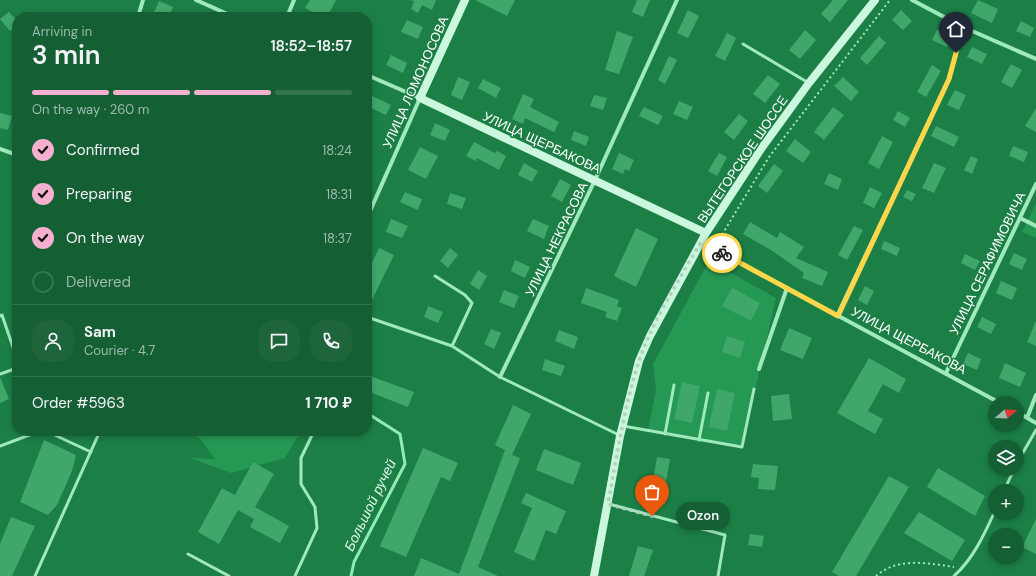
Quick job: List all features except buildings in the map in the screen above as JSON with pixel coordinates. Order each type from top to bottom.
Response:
[{"type":"main road","name":"УЛИЦА ЛОМОНОСОВА","points":[[420,98],[465,0]]},
{"type":"main road","name":"ВЫТЕГОРСКОЕ ШОССЕ","points":[[594,576],[620,436],[640,361],[650,336],[706,232],[761,149],[809,83],[875,0]]},
{"type":"main road","name":"УЛИЦА ЩЕРБАКОВА","points":[[420,98],[706,232]]},
{"type":"street","points":[[139,12],[143,0]]},
{"type":"street","points":[[196,0],[223,12]]},
{"type":"street","points":[[289,12],[294,0]]},
{"type":"street","name":"УЛИЦА НЕКРАСОВА","points":[[500,378],[595,180],[677,0]]},
{"type":"street","points":[[912,0],[963,27],[1036,59]]},
{"type":"street","points":[[838,316],[949,79],[963,27]]},
{"type":"street","name":"УЛИЦА ЩЕРБАКОВА","points":[[372,77],[420,98]]},
{"type":"street","name":"УЛИЦА ЛОМОНОСОВА","points":[[372,207],[420,98]]},
{"type":"street","points":[[0,149],[12,153]]},
{"type":"street","name":"УЛИЦА СЕРАФИМОВИЧА","points":[[946,373],[1036,184]]},
{"type":"street","points":[[1020,218],[1036,226]]},
{"type":"street","name":"УЛИЦА ЩЕРБАКОВА","points":[[701,242],[988,396]]},
{"type":"street","points":[[759,369],[787,288]]},
{"type":"street","points":[[1027,418],[1036,395]]},
{"type":"street","points":[[1024,416],[1036,422]]},
{"type":"lane","points":[[743,44],[809,83]]},
{"type":"lane","points":[[435,276],[465,296],[472,303],[452,346]]},
{"type":"lane","points":[[0,316],[2,315],[12,344]]},
{"type":"lane","points":[[372,319],[452,346],[500,378],[620,436]]},
{"type":"lane","points":[[0,374],[12,370]]},
{"type":"lane","points":[[665,434],[674,385]]},
{"type":"lane","points":[[623,426],[742,447],[754,389]]},
{"type":"lane","points":[[699,440],[708,393]]},
{"type":"lane","points":[[1024,451],[1036,430]]},
{"type":"lane","points":[[0,446],[27,436]]},
{"type":"lane","points":[[57,436],[91,452]]},
{"type":"lane","points":[[35,576],[98,436]]},
{"type":"lane","points":[[295,576],[317,528],[316,507],[301,484],[301,458],[312,436]]},
{"type":"lane","points":[[608,504],[725,536],[718,576]]},
{"type":"lane","points":[[954,576],[963,568],[982,540],[991,520]]},
{"type":"lane","points":[[188,554],[229,576]]},
{"type":"path","points":[[714,249],[769,157],[890,0]]},
{"type":"path","points":[[876,576],[885,568],[906,562],[963,568]]},
{"type":"green space","points":[[1036,203],[1036,238],[1022,232]]},
{"type":"green space","points":[[709,261],[776,298],[742,447],[648,430],[656,390],[653,364]]},
{"type":"green space","points":[[198,436],[298,436],[285,458],[231,473],[190,458],[215,459]]},
{"type":"waterway","name":"Большой ручей","points":[[351,576],[354,562],[405,464],[400,434],[372,416]]},
{"type":"way so far","points":[[652,516],[608,504],[620,436],[630,394],[640,361],[650,336],[701,242],[722,253]]},
{"type":"place","name":"Ozon","points":[[652,516]]},
{"type":"route","points":[[722,253],[838,316],[949,79],[956,53]]}]
